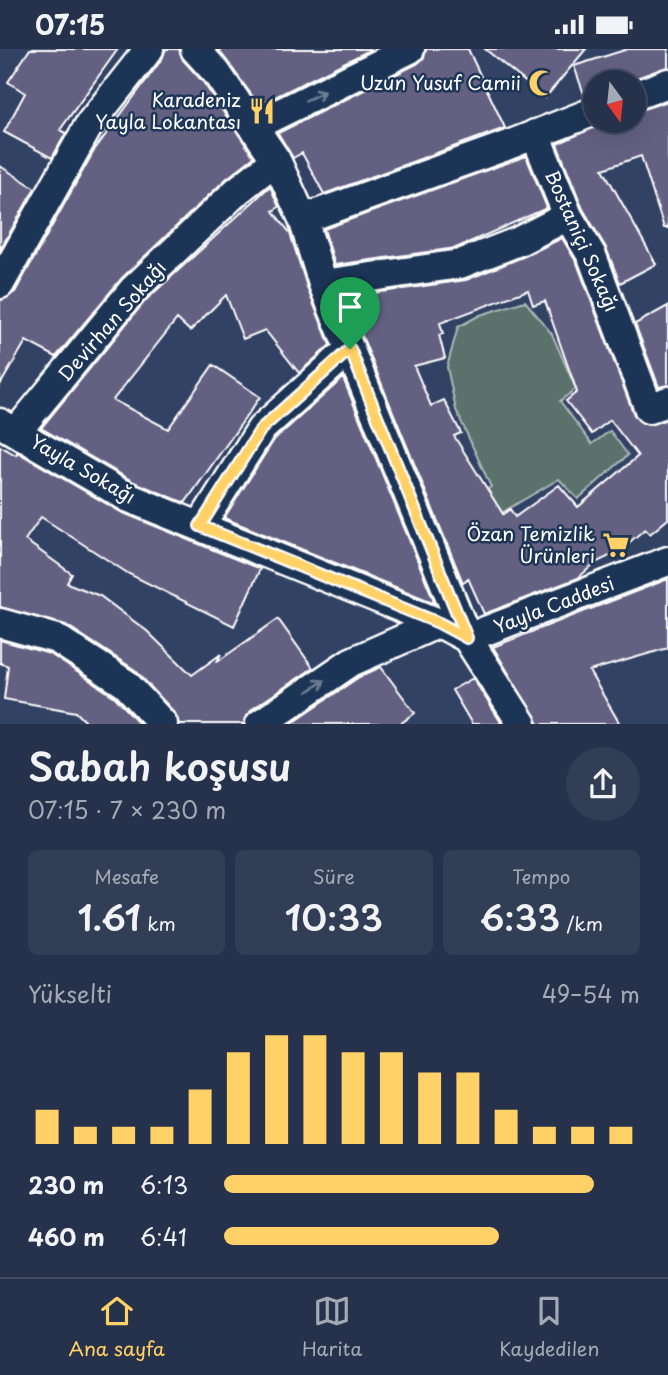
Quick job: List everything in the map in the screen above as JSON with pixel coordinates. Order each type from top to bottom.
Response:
[{"type":"street","points":[[0,284],[89,125],[149,49]]},
{"type":"street","points":[[195,49],[216,72],[276,160],[303,219],[323,283],[467,638],[523,724]]},
{"type":"street","points":[[254,126],[410,49]]},
{"type":"street","points":[[646,91],[668,83]]},
{"type":"street","points":[[303,219],[583,116]]},
{"type":"street","name":"Bostaniçi Sokağı","points":[[535,134],[568,216],[593,256],[649,409],[668,401]]},
{"type":"street","name":"Devirhan Sokağı","points":[[9,427],[133,290],[237,191],[276,160]]},
{"type":"street","points":[[323,283],[460,264],[519,241],[568,216]]},
{"type":"street","points":[[200,526],[261,429],[350,349]]},
{"type":"street","name":"Yayla Sokağı","points":[[9,427],[127,497],[439,623]]},
{"type":"street","name":"Yayla Caddesi","points":[[439,623],[467,638],[668,561]]},
{"type":"street","points":[[0,623],[57,639],[126,684],[163,724]]},
{"type":"street","points":[[260,724],[351,662],[439,623]]},
{"type":"green space","points":[[525,301],[552,334],[576,389],[560,401],[592,444],[610,431],[628,455],[578,499],[559,479],[479,526],[460,507],[491,487],[456,410],[447,367],[458,327],[480,315]]},
{"type":"building","points":[[30,49],[118,49],[60,130],[66,133],[52,158],[4,132],[25,93],[8,82]]},
{"type":"building","points":[[166,49],[179,49],[183,60],[203,82],[254,157],[226,179],[122,278],[56,357],[26,341],[0,385],[0,301],[15,292],[95,149],[162,59]]},
{"type":"building","points":[[218,49],[372,49],[259,105]]},
{"type":"building","points":[[426,49],[468,49],[505,128],[324,194],[302,153],[293,158],[278,133],[417,64],[424,58]]},
{"type":"building","name":"Uzun Yusuf Camii","points":[[485,49],[586,49],[545,98]]},
{"type":"building","points":[[628,49],[668,49],[668,67],[646,75],[646,70],[583,70],[583,91],[574,66]]},
{"type":"building","points":[[668,101],[668,228],[664,228],[641,156],[603,169],[656,264],[620,283],[606,248],[583,209],[557,144],[583,132],[646,133],[646,108]]},
{"type":"building","points":[[526,156],[547,208],[456,248],[335,265],[324,229]]},
{"type":"building","points":[[0,166],[35,188],[0,250]]},
{"type":"building","points":[[270,186],[279,207],[273,211],[290,233],[308,290],[330,345],[299,373],[265,330],[243,339],[226,295],[190,331],[177,319],[113,400],[168,429],[213,365],[260,397],[185,503],[134,482],[41,428],[145,301]]},
{"type":"building","points":[[562,238],[577,263],[634,415],[647,425],[668,419],[668,519],[650,534],[645,529],[618,552],[595,563],[578,578],[484,614],[468,578],[463,583],[346,297],[466,280]],"holes":[[[528,290],[533,305],[545,301],[577,392],[566,401],[592,434],[610,420],[638,456],[578,507],[559,485],[515,517],[510,509],[503,514],[454,436],[461,433],[444,400],[431,406],[414,366],[445,358],[439,335],[443,334],[440,323]]]},
{"type":"building","points":[[668,306],[668,385],[659,387],[635,324]]},
{"type":"building","points":[[343,378],[435,603],[224,518],[274,440]]},
{"type":"building","points":[[0,446],[16,455],[17,452],[121,512],[260,569],[234,626],[129,574],[41,517],[25,540],[72,574],[67,583],[100,596],[147,631],[192,675],[221,654],[217,662],[278,619],[313,668],[251,710],[244,724],[179,724],[175,713],[135,670],[66,625],[0,607]]},
{"type":"building","points":[[668,579],[668,648],[589,671],[620,724],[539,724],[493,647]]},
{"type":"building","points":[[0,640],[50,654],[115,697],[140,724],[88,724],[76,712],[4,699],[8,666],[0,663]]},
{"type":"building","points":[[381,667],[415,713],[400,724],[290,724],[359,677]]},
{"type":"building","points":[[473,678],[502,724],[472,724],[452,690]]},
{"type":"place","name":"Uzun Yusuf Camii","points":[[542,83]]},
{"type":"place","name":"Karadeniz Yayla Lokantası","points":[[262,111]]},
{"type":"place","name":"Özan Temizlik Ürünleri","points":[[616,545]]},
{"type":"route","points":[[350,349],[467,638],[439,623],[200,526],[261,429],[350,349]]}]
